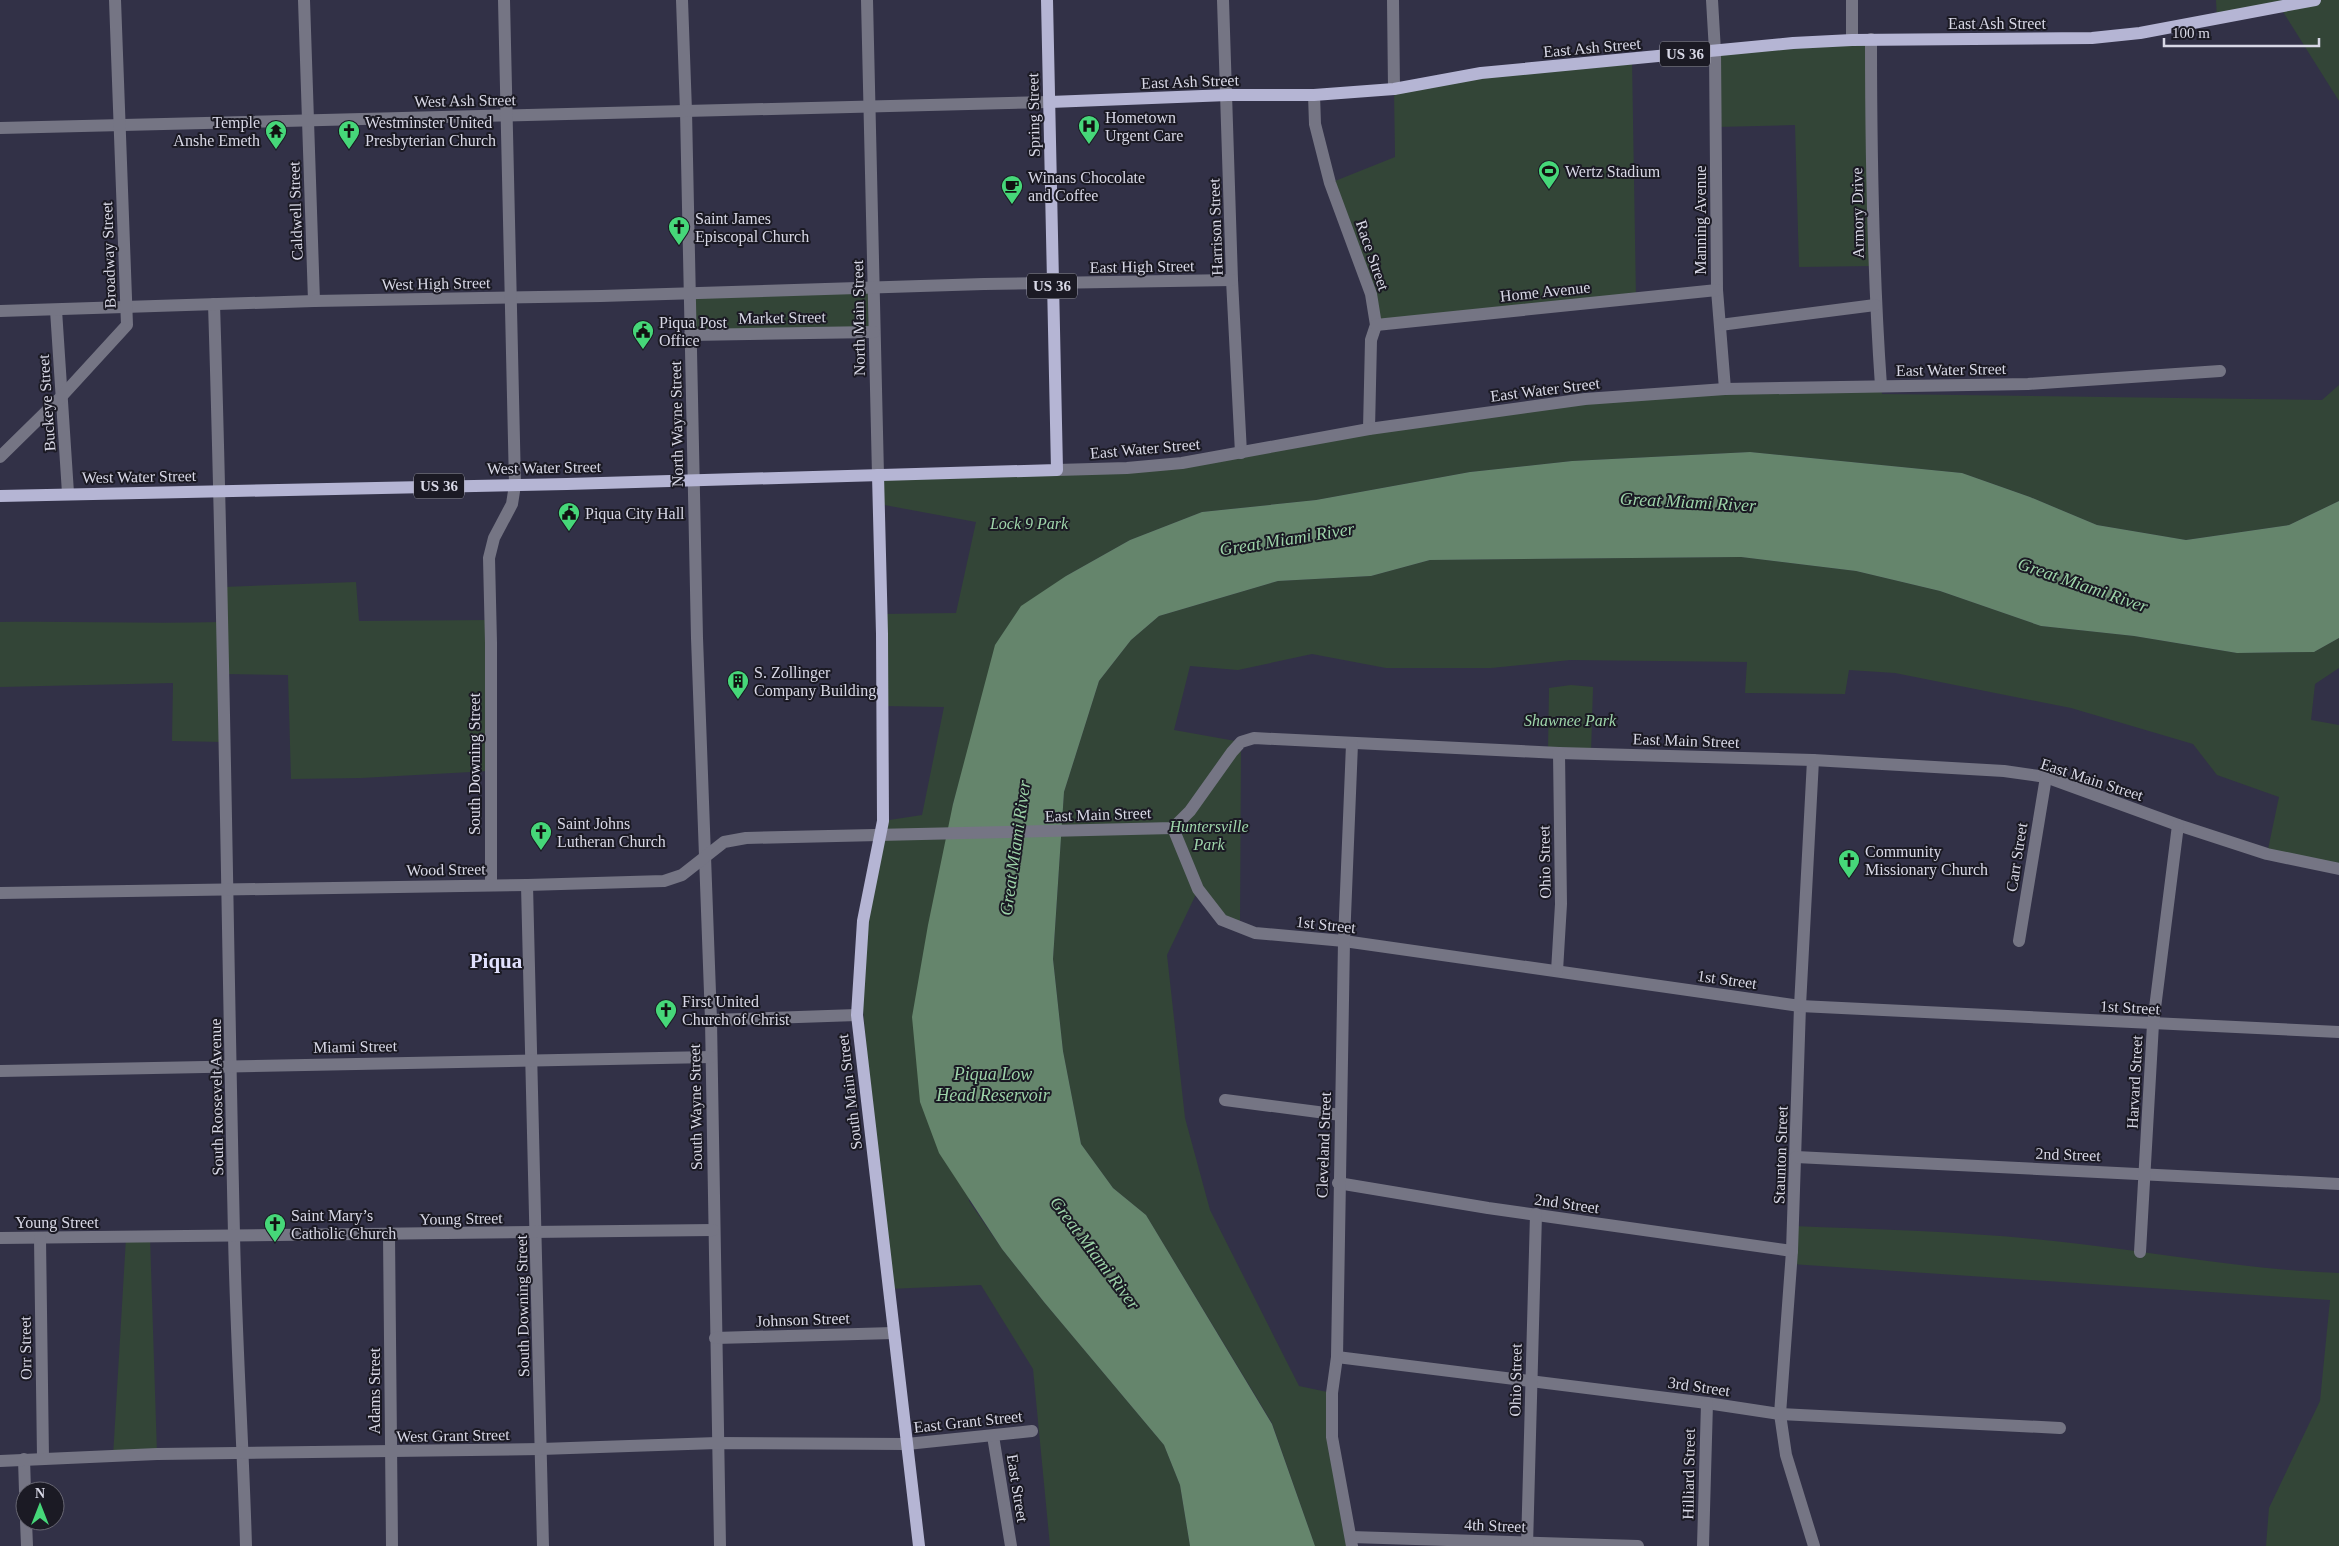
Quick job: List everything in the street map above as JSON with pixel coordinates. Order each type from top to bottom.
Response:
[{"type":"main road","name":"Spring Street","points":[[1047,0],[1057,470]]},
{"type":"main road","name":"East Ash Street","points":[[1050,102],[1228,95],[1314,95],[1394,90],[1481,73],[1852,40],[2092,38],[2140,34],[2310,1]]},
{"type":"main road","name":"East Water Street","points":[[878,475],[1057,470]]},
{"type":"main road","name":"West Water Street","points":[[0,496],[693,481],[878,475]]},
{"type":"main road","name":"North Main Street","points":[[878,475],[882,634]]},
{"type":"main road","name":"South Main Street","points":[[882,634],[883,821],[872,867],[863,922],[857,1015],[919,1546]]},
{"type":"street","name":"Broadway Street","points":[[0,458],[61,397],[127,325],[115,0]]},
{"type":"street","name":"Caldwell Street","points":[[304,0],[314,301]]},
{"type":"street","name":"South Downing Street","points":[[491,885],[489,558],[494,538],[512,504],[515,485],[504,0]]},
{"type":"street","name":"North Wayne Street","points":[[682,0],[690,293],[696,638]]},
{"type":"street","name":"North Main Street","points":[[867,0],[878,475]]},
{"type":"street","name":"Harrison Street","points":[[1223,0],[1228,95],[1232,280],[1241,453]]},
{"type":"street","points":[[1393,0],[1394,90]]},
{"type":"street","name":"Manning Avenue","points":[[1712,0],[1715,51],[1717,290],[1725,389]]},
{"type":"street","points":[[1852,0],[1852,40]]},
{"type":"street","name":"Armory Drive","points":[[1872,39],[1871,124],[1875,305],[1881,386]]},
{"type":"street","name":"Race Street","points":[[1314,95],[1315,124],[1325,164],[1371,294],[1376,325],[1371,340],[1369,429]]},
{"type":"street","name":"East Ash Street","points":[[870,107],[1050,102]]},
{"type":"street","name":"West Ash Street","points":[[0,128],[870,107]]},
{"type":"street","name":"East High Street","points":[[873,287],[1232,280]]},
{"type":"street","name":"West High Street","points":[[0,310],[873,287]]},
{"type":"street","name":"Home Avenue","points":[[1376,325],[1717,290]]},
{"type":"street","name":"South Roosevelt Avenue","points":[[214,304],[220,490],[234,1236],[244,1454],[246,1546]]},
{"type":"street","points":[[1720,325],[1875,305]]},
{"type":"street","name":"Buckeye Street","points":[[56,310],[68,494]]},
{"type":"street","name":"Market Street","points":[[690,335],[874,332]]},
{"type":"street","name":"East Water Street","points":[[1057,470],[1127,468],[1182,463],[1369,429],[1585,399],[1725,389],[2028,384],[2220,371]]},
{"type":"street","name":"South Wayne Street","points":[[696,638],[711,1020],[713,1230],[720,1546]]},
{"type":"street","name":"East Main Street","points":[[880,836],[1173,828],[1190,811],[1232,752],[1241,742],[1254,738],[1558,753],[1813,760],[2004,771],[2046,777],[2178,825],[2267,854],[2339,869]]},
{"type":"street","name":"Cleveland Street","points":[[1351,1541],[1332,1437],[1332,1393],[1337,1356],[1338,1183],[1344,941],[1352,744]]},
{"type":"street","name":"Ohio Street","points":[[1557,971],[1561,904],[1558,753]]},
{"type":"street","name":"Staunton Street","points":[[1813,760],[1800,1006],[1792,1251],[1780,1414],[1786,1455],[1814,1546]]},
{"type":"street","name":"Carr Street","points":[[2019,941],[2046,777]]},
{"type":"street","name":"Harvard Street","points":[[2140,1252],[2153,1024],[2178,825]]},
{"type":"street","name":"1st Street","points":[[1173,828],[1198,889],[1222,920],[1255,933],[1344,941],[1800,1006],[2339,1032]]},
{"type":"street","name":"Wood Street","points":[[0,893],[527,885],[664,881],[682,875],[724,842],[746,838],[880,836]]},
{"type":"street","name":"South Downing Street","points":[[527,885],[533,1059],[543,1546]]},
{"type":"street","points":[[711,1020],[857,1015]]},
{"type":"street","name":"Miami Street","points":[[0,1071],[533,1059],[711,1057]]},
{"type":"street","points":[[1225,1100],[1341,1115]]},
{"type":"street","name":"2nd Street","points":[[1796,1157],[2339,1184]]},
{"type":"street","name":"2nd Street","points":[[1338,1183],[1792,1251]]},
{"type":"street","name":"Ohio Street","points":[[1528,1544],[1536,1214]]},
{"type":"street","name":"Young Street","points":[[0,1238],[713,1230]]},
{"type":"street","name":"Adams Street","points":[[389,1235],[392,1546]]},
{"type":"street","name":"Orr Street","points":[[40,1238],[43,1458]]},
{"type":"street","name":"Johnson Street","points":[[715,1338],[893,1333]]},
{"type":"street","name":"3rd Street","points":[[1337,1356],[1780,1414],[2060,1428]]},
{"type":"street","name":"Hilliard Street","points":[[1703,1546],[1707,1403]]},
{"type":"street","name":"East Grant Street","points":[[907,1444],[1032,1431]]},
{"type":"street","name":"East Street","points":[[993,1436],[1011,1546]]},
{"type":"street","name":"West Grant Street","points":[[0,1461],[157,1454],[541,1450],[717,1443],[907,1444]]},
{"type":"street","points":[[24,1459],[25,1481]]},
{"type":"street","points":[[26,1531],[27,1546]]},
{"type":"street","name":"4th Street","points":[[1351,1541],[1638,1546]]},
{"type":"green space","points":[[2216,0],[2339,0],[2339,101],[2280,7],[2217,19]]},
{"type":"green space","points":[[1871,39],[1874,266],[1799,267],[1795,125],[1716,127],[1715,51]]},
{"type":"green space","points":[[1632,60],[1636,298],[1376,325],[1330,183],[1395,157],[1394,89]]},
{"type":"green space","points":[[873,287],[874,332],[690,335],[690,293]]},
{"type":"green space","name":"Lock 9 Park","points":[[2339,385],[2339,501],[2289,525],[2186,540],[2097,525],[2030,497],[1962,473],[1750,452],[1572,461],[1470,472],[1316,500],[1202,512],[1130,540],[1066,576],[966,759],[953,804],[969,1201],[1002,1249],[1044,1302],[1164,1445],[1180,1485],[1190,1546],[1050,1546],[1033,1369],[981,1285],[888,1289],[859,964],[883,821],[922,815],[944,707],[882,706],[882,614],[956,613],[976,522],[879,504],[878,475],[1127,468],[1585,399],[1881,386],[1882,394],[2322,400]]},
{"type":"green space","name":"Huntersville Park","points":[[1741,557],[1856,571],[1940,591],[2041,626],[2134,636],[2237,653],[2314,652],[2339,638],[2339,668],[2315,684],[2311,720],[2339,725],[2339,869],[2267,854],[2279,797],[2217,775],[2193,744],[2071,708],[1895,673],[1849,670],[1845,694],[1745,693],[1747,662],[1570,660],[1491,668],[1386,668],[1312,654],[1238,670],[1190,666],[1174,730],[1241,742],[1240,927],[1222,920],[1198,890],[1167,955],[1185,1118],[1210,1210],[1299,1386],[1332,1393],[1352,1546],[1315,1546],[1272,1423],[1146,1215],[1113,1188],[1081,1144],[1063,1051],[1053,959],[1064,792],[1099,681],[1131,640],[1159,616],[1278,581],[1371,576],[1430,560]]},
{"type":"green space","points":[[356,582],[359,621],[491,620],[489,771],[361,778],[291,779],[288,675],[224,674],[225,742],[172,741],[173,683],[0,687],[0,622],[222,622],[223,587]]},
{"type":"green space","name":"Shawnee Park","points":[[1571,685],[1593,687],[1591,753],[1548,752],[1549,688]]},
{"type":"green space","points":[[1793,1226],[1937,1232],[2044,1240],[2274,1269],[2339,1273],[2339,1546],[2266,1546],[2269,1508],[2320,1401],[2330,1300],[1791,1264]]},
{"type":"green space","points":[[150,1237],[157,1454],[113,1457],[126,1238]]},
{"type":"water","name":"Piqua Low Head Reservoir","points":[[1750,452],[1962,473],[2030,497],[2097,525],[2186,540],[2289,525],[2339,501],[2339,638],[2314,652],[2237,653],[2134,636],[2041,626],[1940,591],[1856,571],[1741,557],[1430,560],[1371,576],[1278,581],[1159,616],[1131,640],[1099,681],[1064,792],[1053,959],[1063,1051],[1081,1144],[1113,1188],[1146,1215],[1272,1424],[1315,1546],[1190,1546],[1180,1485],[1164,1445],[1002,1249],[939,1153],[920,1102],[912,1017],[928,925],[953,804],[995,645],[1021,606],[1066,576],[1130,540],[1202,512],[1316,500],[1470,472],[1572,461]]},
{"type":"place","name":"Hometown Urgent Care","points":[[1089,145]]},
{"type":"place","name":"Temple Anshe Emeth","points":[[276,150]]},
{"type":"place","name":"Westminster United Presbyterian Church","points":[[349,150]]},
{"type":"place","name":"Wertz Stadium","points":[[1549,190]]},
{"type":"place","name":"Winans Chocolate and Coffee","points":[[1012,205]]},
{"type":"place","name":"Saint James Episcopal Church","points":[[679,246]]},
{"type":"place","name":"Piqua Post Office","points":[[643,350]]},
{"type":"place","name":"Piqua City Hall","points":[[569,532]]},
{"type":"place","name":"S. Zollinger Company Building","points":[[738,700]]},
{"type":"place","name":"Saint Johns Lutheran Church","points":[[541,851]]},
{"type":"place","name":"Community Missionary Church","points":[[1849,879]]},
{"type":"place","name":"First United Church of Christ","points":[[666,1029]]},
{"type":"place","name":"Saint Mary’s Catholic Church","points":[[275,1243]]},
{"type":"district","name":"Piqua","points":[[496,961]]},
{"type":"water label","name":"Great Miami River","points":[[1688,502]]},
{"type":"water label","name":"Great Miami River","points":[[1287,539]]},
{"type":"water label","name":"Great Miami River","points":[[2083,585]]},
{"type":"water label","name":"Great Miami River","points":[[1015,848]]},
{"type":"water label","name":"Great Miami River","points":[[1095,1253]]}]
